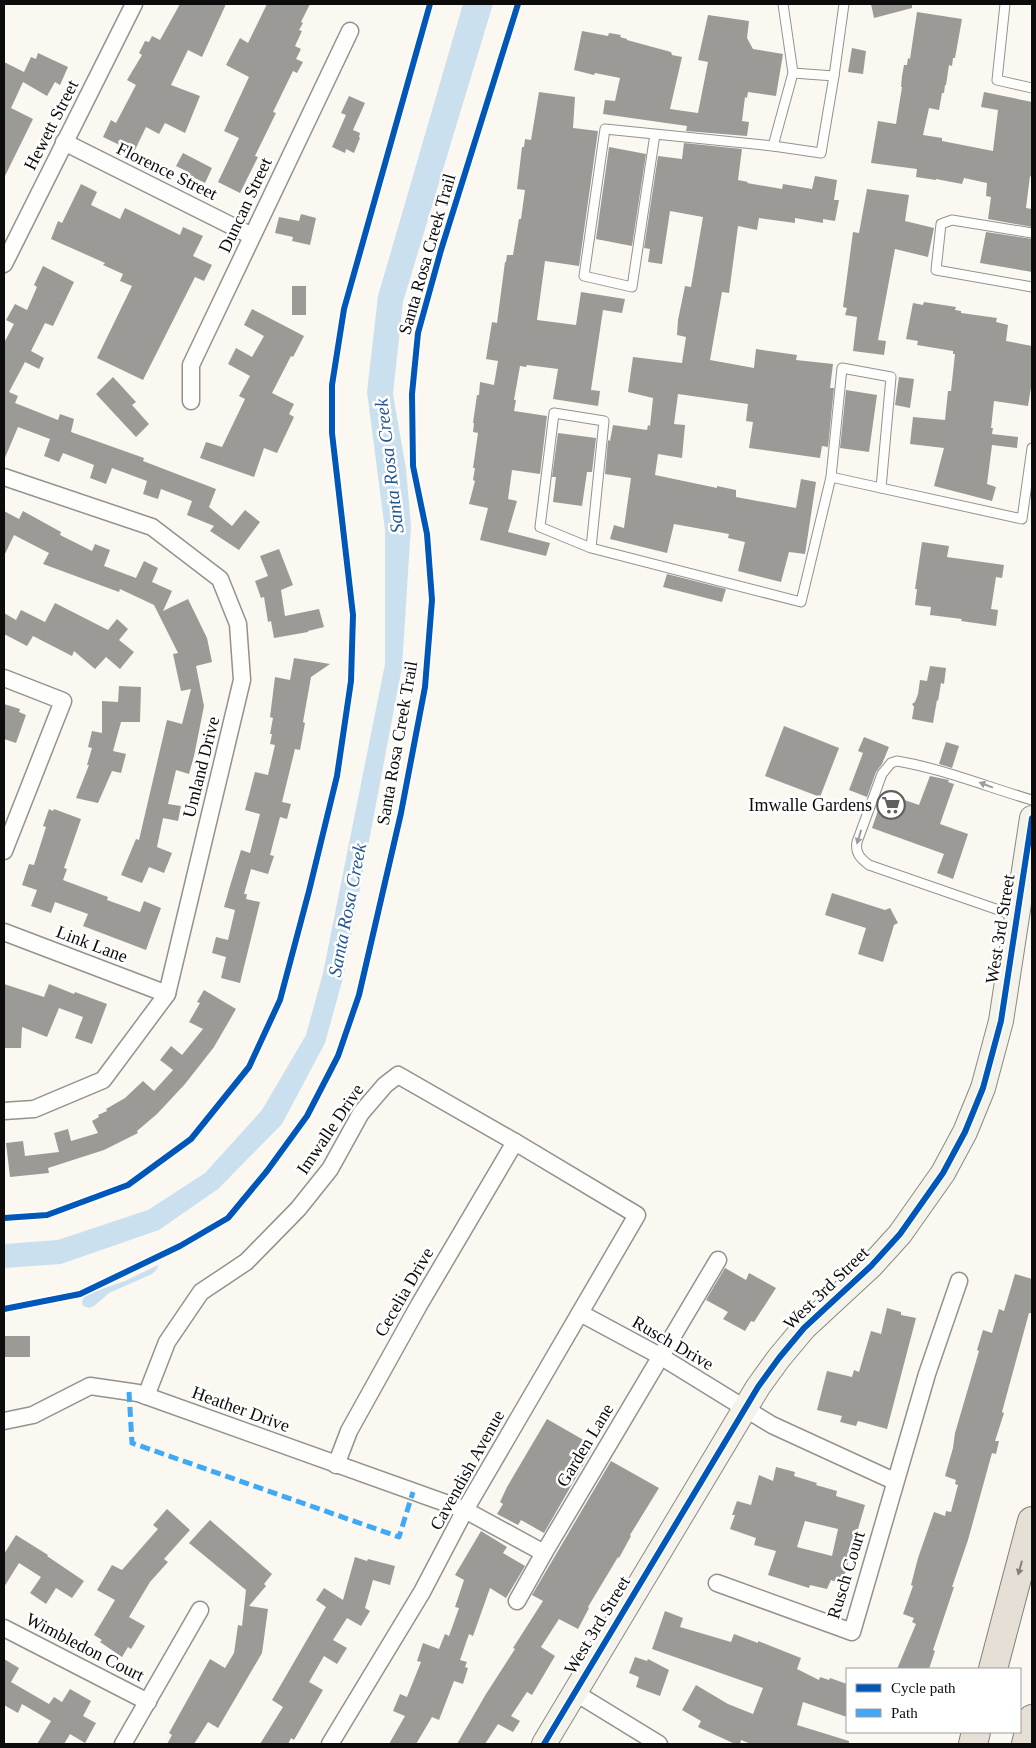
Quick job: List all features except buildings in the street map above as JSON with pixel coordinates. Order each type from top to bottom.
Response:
[{"type":"highway","points":[[993,1668],[1032,1521]]},
{"type":"highway","points":[[1026,1744],[1032,1719]]},
{"type":"main road","name":"West 3rd Street","points":[[544,1744],[694,1496],[744,1409],[770,1371],[804,1328],[871,1266],[900,1234],[928,1197],[966,1132],[991,1063],[1001,1021],[1032,818]]},
{"type":"street","name":"Hewett Street","points":[[4,264],[134,4]]},
{"type":"street","name":"Duncan Street","points":[[191,401],[191,364],[350,31]]},
{"type":"street","name":"Florence Street","points":[[64,142],[252,236]]},
{"type":"street","name":"Umland Drive","points":[[4,477],[152,528],[220,579],[238,624],[242,680],[166,994],[103,1080],[34,1110],[4,1111]]},
{"type":"street","points":[[4,678],[63,701],[4,851]]},
{"type":"street","name":"Link Lane","points":[[4,932],[166,994]]},
{"type":"street","name":"Imwalle Drive","points":[[146,1396],[168,1342],[201,1292],[246,1262],[298,1209],[330,1169],[361,1113],[386,1085],[398,1075],[637,1215]]},
{"type":"street","name":"Cecelia Drive","points":[[336,1465],[349,1431],[419,1305],[515,1142]]},
{"type":"street","name":"Cavendish Avenue","points":[[330,1744],[426,1586],[465,1510],[637,1215]]},
{"type":"street","name":"Garden Lane","points":[[517,1601],[718,1260]]},
{"type":"street","name":"Rusch Court","points":[[717,1583],[852,1632],[894,1481],[927,1374],[959,1281]]},
{"type":"street","name":"Rusch Drive","points":[[580,1313],[660,1356],[744,1409]]},
{"type":"street","name":"Heather Drive","points":[[4,1421],[33,1415],[90,1386],[138,1393],[465,1510]]},
{"type":"street","points":[[744,1409],[772,1425],[894,1481]]},
{"type":"street","points":[[465,1510],[544,1553]]},
{"type":"street","points":[[123,1744],[200,1610]]},
{"type":"street","name":"Wimbledon Court","points":[[4,1628],[148,1702]]},
{"type":"street","points":[[574,1692],[660,1744]]},
{"type":"lane","points":[[773,146],[793,73],[783,4]]},
{"type":"lane","points":[[655,134],[632,287],[584,276],[605,129],[655,134],[773,146],[821,153],[844,4]]},
{"type":"lane","points":[[1005,4],[997,80],[1032,88]]},
{"type":"lane","points":[[793,73],[834,76]]},
{"type":"lane","points":[[1032,233],[952,220],[945,221],[941,224],[936,270],[1032,288]]},
{"type":"lane","points":[[591,548],[604,421],[554,413],[540,527],[591,548],[801,602],[831,477],[842,368],[891,377],[881,488]]},
{"type":"lane","points":[[831,477],[1022,519],[1032,448]]},
{"type":"lane","points":[[1018,916],[869,864],[860,858],[856,850],[857,842],[882,774],[891,763],[898,761],[958,776],[1032,800]]},
{"type":"water","name":"Santa Rosa Creek","points":[[463,4],[493,4],[403,302],[393,394],[406,469],[411,526],[402,667],[343,978],[325,1043],[282,1124],[218,1189],[159,1230],[61,1264],[4,1268],[4,1244],[58,1240],[148,1210],[205,1173],[262,1110],[306,1035],[323,973],[385,664],[385,530],[367,392],[378,296]]},
{"type":"water","points":[[158,1265],[152,1274],[109,1293],[94,1306],[89,1308],[83,1306],[84,1297],[90,1293],[125,1281]]},
{"type":"marked path","points":[[129,1392],[132,1443],[399,1537],[413,1492]]},
{"type":"cycle path","points":[[4,1218],[47,1215],[128,1185],[191,1139],[249,1067],[280,1000],[337,776],[351,681],[353,615],[332,433],[332,385],[344,309],[430,4]]},
{"type":"cycle path","name":"Santa Rosa Creek Trail","points":[[4,1309],[80,1294],[180,1246],[228,1218],[267,1171],[307,1116],[338,1056],[359,995],[401,813],[425,687],[432,600],[427,534],[413,466],[412,394],[418,333],[441,250],[518,4]]},
{"type":"cycle path","points":[[544,1744],[758,1387],[804,1328],[871,1266],[900,1234],[943,1173],[965,1132],[983,1088],[1001,1021],[1032,818]]},
{"type":"place","name":"Imwalle Gardens","points":[[891,805]]}]
